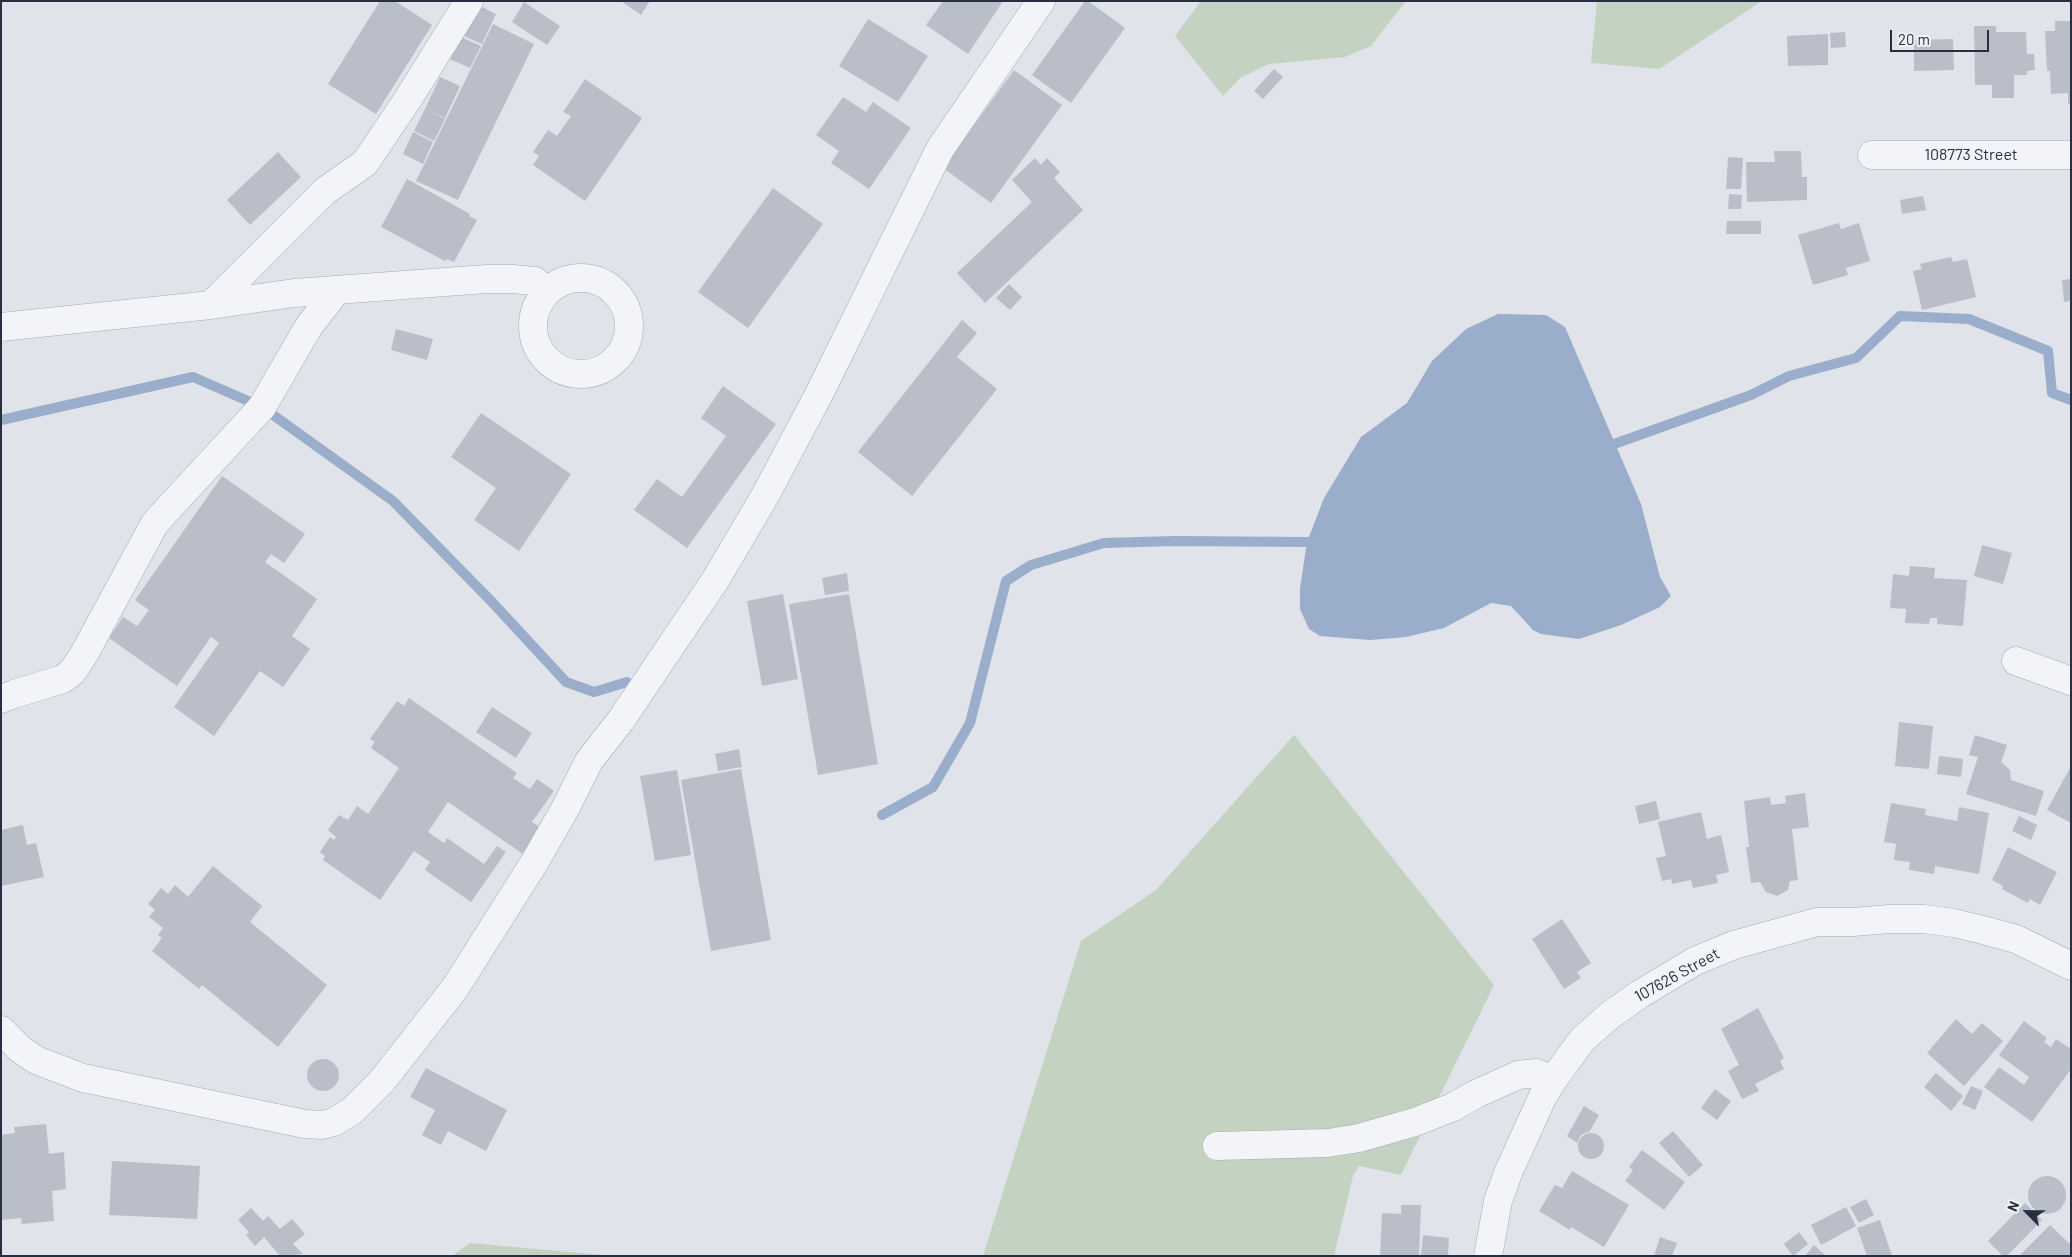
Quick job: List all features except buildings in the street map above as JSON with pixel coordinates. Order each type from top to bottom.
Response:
[{"type":"street","points":[[211,305],[325,191],[366,163],[469,1]]},
{"type":"street","points":[[1,1030],[20,1049],[36,1060],[83,1078],[306,1124],[322,1125],[334,1122],[352,1111],[382,1081],[455,988],[534,863],[565,809],[589,761],[621,720],[716,579],[766,494],[818,396],[940,149],[1041,1]]},
{"type":"street","name":"108773 Street","points":[[1872,155],[2071,155]]},
{"type":"street","points":[[1,327],[211,305],[294,294],[512,278],[534,281],[545,293]]},
{"type":"street","points":[[1,699],[63,679],[72,672],[83,656],[155,523],[262,407],[310,326],[337,290]]},
{"type":"street","points":[[2016,661],[2071,681]]},
{"type":"street","name":"107626 Street","points":[[1488,1256],[1498,1201],[1508,1173],[1543,1096],[1553,1080],[1582,1040],[1609,1016],[1646,990],[1695,961],[1734,945],[1817,922],[1924,919],[1954,923],[2016,940],[2071,966]]},
{"type":"street","points":[[1217,1146],[1328,1143],[1358,1138],[1453,1107],[1476,1094],[1518,1075],[1536,1073],[1553,1080]]},
{"type":"green space","points":[[1201,1],[1406,1],[1371,46],[1345,57],[1269,64],[1240,78],[1223,96],[1175,36]]},
{"type":"green space","points":[[1597,1],[1762,1],[1659,69],[1591,63]]},
{"type":"green space","points":[[1294,735],[1494,985],[1401,1175],[1359,1166],[1353,1176],[1334,1256],[983,1256],[1081,941],[1156,890]]},
{"type":"green space","points":[[470,1243],[614,1256],[452,1256]]},
{"type":"water","points":[[1498,314],[1546,315],[1565,327],[1641,504],[1660,577],[1671,596],[1660,607],[1621,625],[1579,639],[1541,634],[1533,630],[1511,606],[1491,603],[1444,628],[1406,637],[1370,640],[1320,636],[1309,629],[1300,609],[1300,588],[1307,542],[1324,498],[1361,437],[1407,403],[1432,361],[1466,329]]},
{"type":"waterway","points":[[1603,448],[1751,395],[1789,376],[1856,358],[1900,316],[1969,319],[2048,351],[2052,393],[2071,400]]},
{"type":"waterway","points":[[1,420],[193,377],[262,407],[393,501],[492,602],[566,682],[594,692],[627,682]]},
{"type":"waterway","points":[[882,815],[933,787],[970,723],[1006,581],[1031,565],[1104,543],[1319,541]]}]
